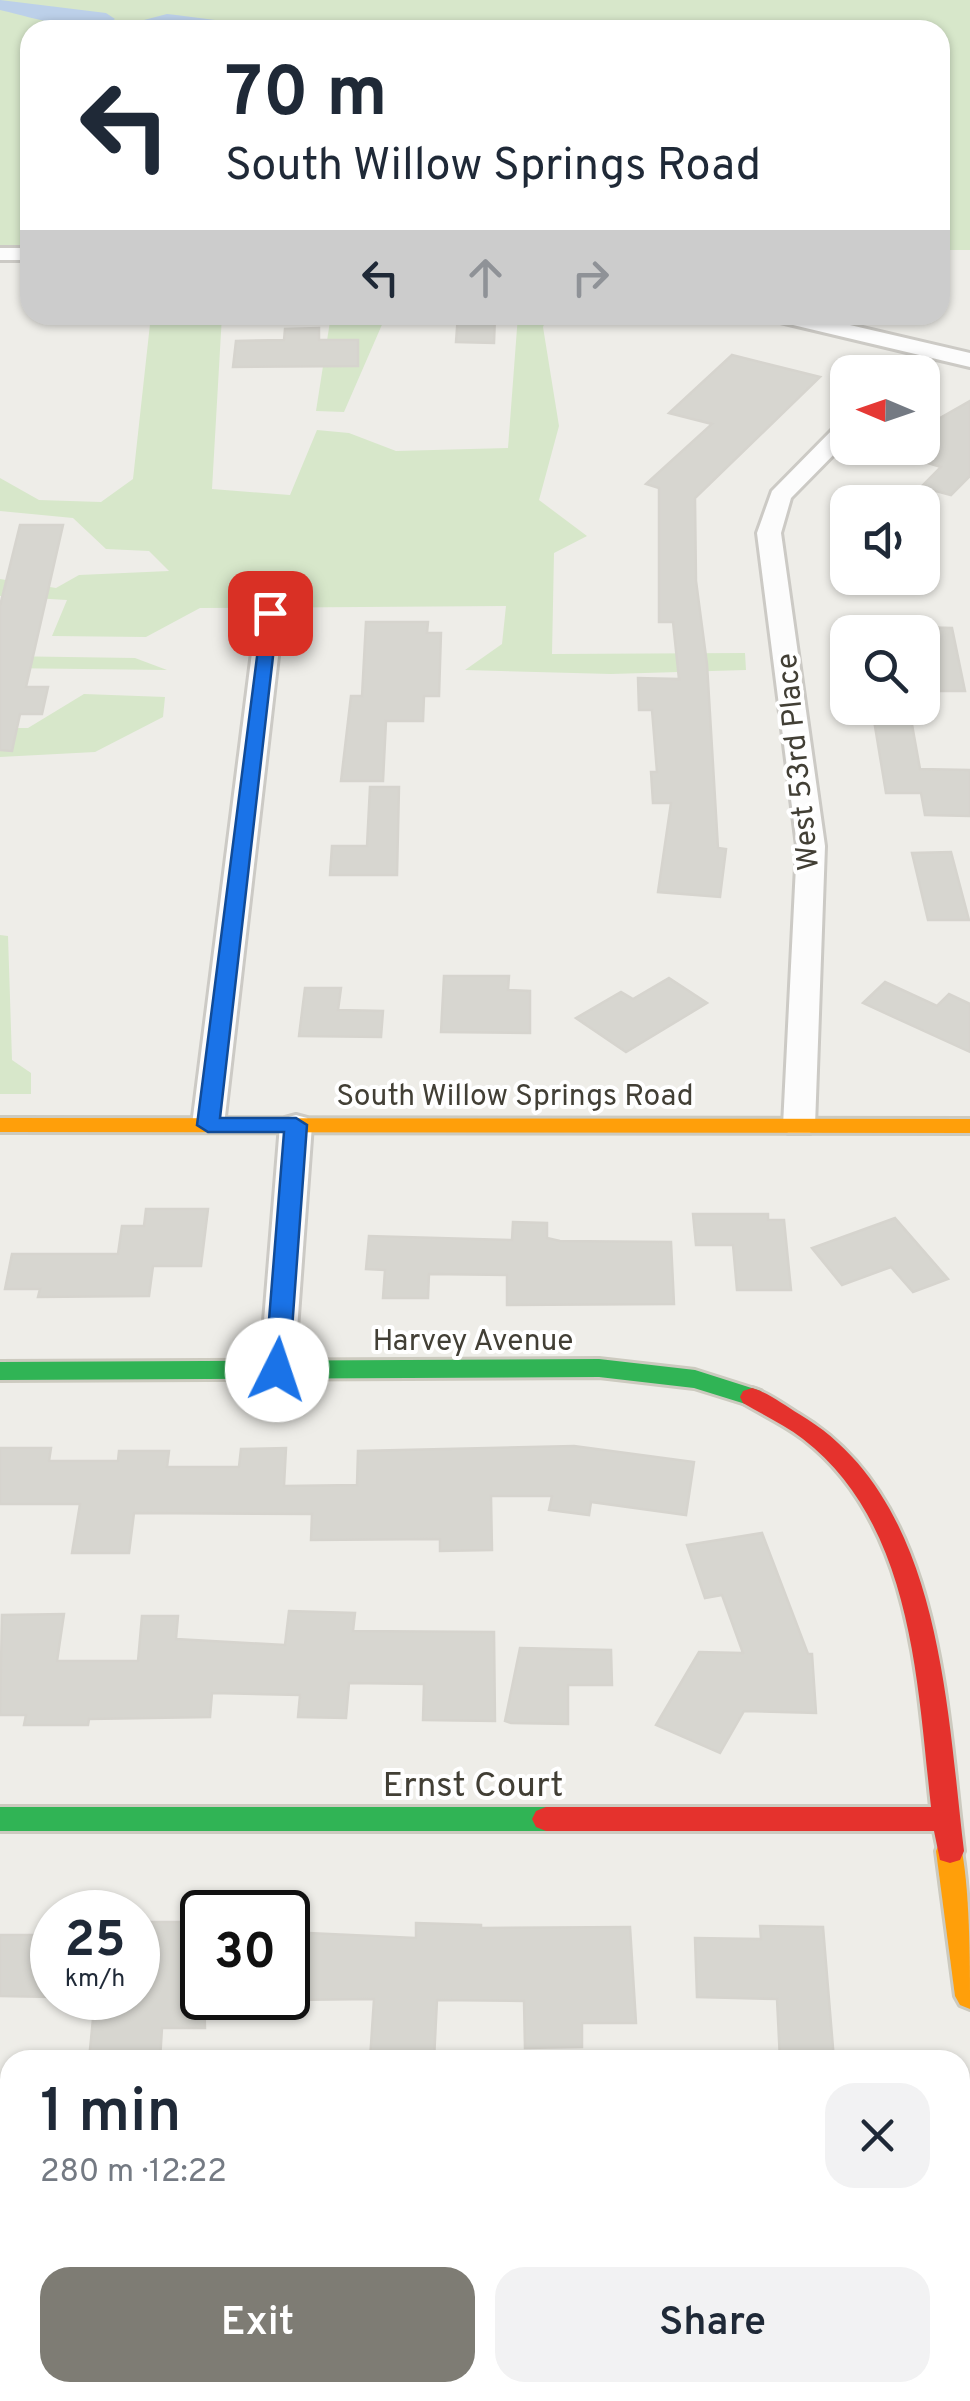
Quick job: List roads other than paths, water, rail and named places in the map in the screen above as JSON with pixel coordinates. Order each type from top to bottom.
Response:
[{"type":"street","points":[[821,325],[970,360]]},
{"type":"street","points":[[917,355],[922,350]]},
{"type":"street","name":"West 53rd Place","points":[[800,1126],[811,846],[769,532],[780,496],[830,445]]},
{"type":"street","points":[[208,1125],[270,613]]},
{"type":"street","name":"South Willow Springs Road","points":[[0,1124],[970,1126]]},
{"type":"street","points":[[277,1370],[296,1125]]},
{"type":"street","name":"Harvey Avenue","points":[[0,1371],[561,1370],[660,1376],[730,1388],[775,1406],[814,1431],[870,1486],[905,1558],[917,1606],[970,1996]]},
{"type":"street","name":"Ernst Court","points":[[0,1819],[945,1819]]},
{"type":"water","points":[[0,0],[106,13],[115,19],[42,20],[0,10]]},
{"type":"water","points":[[167,14],[215,20],[144,20]]}]
